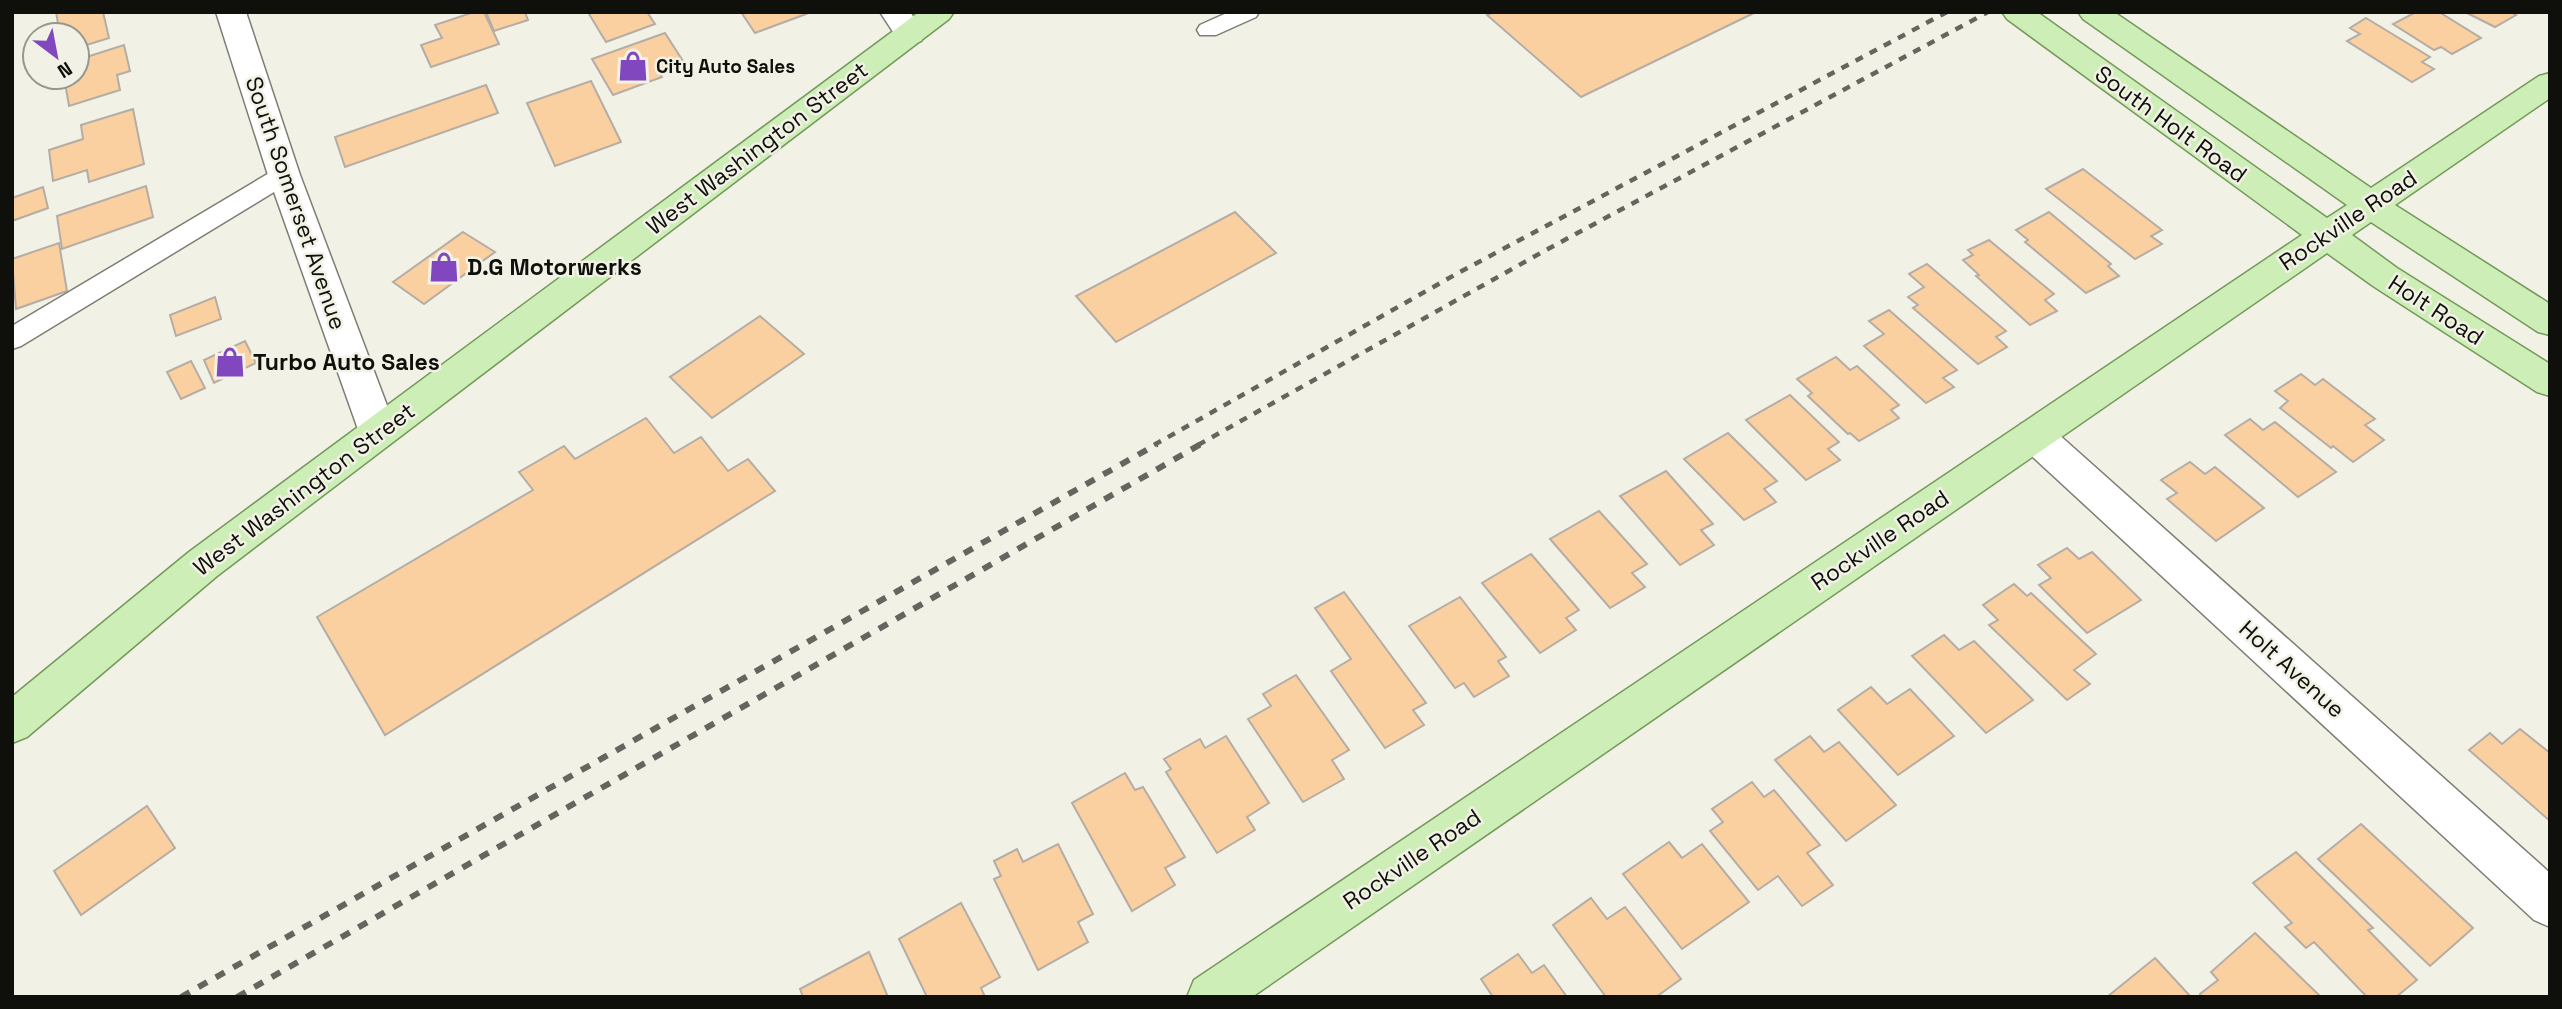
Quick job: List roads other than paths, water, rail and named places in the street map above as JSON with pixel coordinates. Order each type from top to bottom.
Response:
[{"type":"main road","name":"West Washington Street","points":[[12,723],[150,606],[378,432],[902,23],[939,12]]},
{"type":"main road","name":"South Holt Road","points":[[2017,12],[2326,235]]},
{"type":"main road","name":"South Holt Road","points":[[2093,12],[2371,205]]},
{"type":"main road","name":"Rockville Road","points":[[1211,997],[2550,83]]},
{"type":"main road","points":[[2371,205],[2550,322]]},
{"type":"main road","name":"Holt Road","points":[[2326,235],[2471,334],[2550,382]]},
{"type":"street","name":"South Somerset Avenue","points":[[231,12],[284,175],[378,432]]},
{"type":"street","name":"Holt Avenue","points":[[2034,435],[2550,904]]},
{"type":"lane","points":[[1209,30],[1248,12]]},
{"type":"lane","points":[[12,339],[284,175]]},
{"type":"railway","points":[[1154,445],[1458,273],[1947,12]]},
{"type":"railway","points":[[1198,445],[1546,250],[1988,12]]},
{"type":"railway","points":[[181,997],[1157,444]]},
{"type":"railway","points":[[237,997],[1201,444]]},
{"type":"place","name":"City Auto Sales","points":[[633,66]]},
{"type":"place","name":"D.G Motorwerks","points":[[444,267]]},
{"type":"place","name":"Turbo Auto Sales","points":[[230,362]]}]
